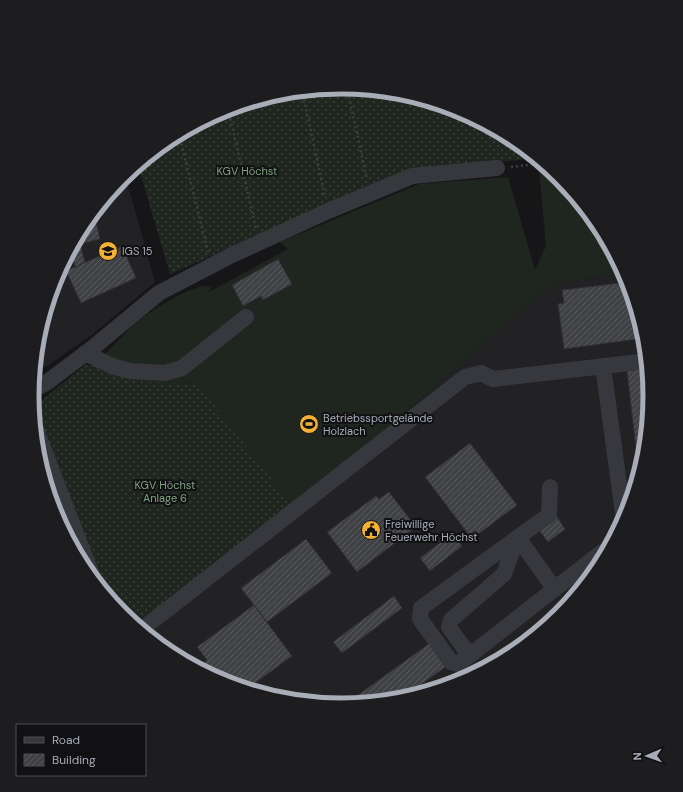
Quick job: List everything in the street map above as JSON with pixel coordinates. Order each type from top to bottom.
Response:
[{"type":"street","points":[[39,387],[86,353],[95,339],[159,294],[259,242],[412,176],[497,168]]},
{"type":"street","points":[[86,353],[112,366],[130,372],[165,373],[182,368],[246,317]]},
{"type":"street","points":[[146,626],[465,377],[481,372],[493,379],[641,362]]},
{"type":"street","points":[[603,366],[622,508]]},
{"type":"street","points":[[44,452],[84,553]]},
{"type":"street","points":[[550,486],[549,515],[421,608],[420,619],[451,662],[458,664],[598,555]]},
{"type":"street","points":[[519,537],[551,584],[560,585]]},
{"type":"street","points":[[474,652],[466,651],[449,627],[451,620],[504,574],[519,537]]},
{"type":"path","points":[[349,94],[370,193]]},
{"type":"path","points":[[303,96],[328,211]]},
{"type":"path","points":[[230,116],[259,242]]},
{"type":"path","points":[[180,140],[211,266]]},
{"type":"path","points":[[497,168],[535,164]]},
{"type":"shaded area","name":"IGS 15","points":[[127,183],[155,282],[93,334],[41,370],[49,318],[70,262],[90,228]]},
{"type":"shaded area","points":[[618,274],[634,318],[638,337],[643,376],[643,416],[634,474],[613,530],[593,564],[569,595],[526,636],[510,648],[475,667],[420,688],[381,696],[361,698],[322,698],[282,693],[226,675],[173,648],[141,622],[294,508],[553,284]]},
{"type":"green space","name":"KGV Höchst","points":[[322,94],[361,94],[401,99],[439,110],[475,125],[510,144],[529,159],[411,171],[170,274],[140,171],[173,144],[190,134],[244,110],[282,99]]},
{"type":"green space","name":"Betriebssportgelände Holzlach","points":[[539,169],[541,169],[555,182],[581,212],[593,228],[618,274],[553,284],[294,508],[198,384],[138,381],[95,365],[136,322],[158,307],[183,293],[201,286],[211,287],[209,292],[288,249],[280,242],[419,184],[508,177],[535,270],[546,246]]},
{"type":"green space","name":"KGV Höchst Anlage 6","points":[[85,365],[95,365],[138,381],[198,384],[294,508],[141,622],[114,595],[99,575],[41,423],[39,405],[42,400]]},
{"type":"green space","points":[[540,624],[526,636],[505,651]]},
{"type":"building","points":[[96,220],[100,239],[81,244]]},
{"type":"building","points":[[80,245],[85,262],[75,267],[73,257]]},
{"type":"building","points":[[122,246],[136,278],[81,303],[66,271]]},
{"type":"building","points":[[278,259],[292,284],[263,300],[261,296],[243,306],[232,285]]},
{"type":"building","points":[[622,283],[634,318],[638,339],[564,349],[558,304],[564,303],[562,290]]},
{"type":"building","points":[[642,369],[644,396],[643,416],[637,459],[627,371]]},
{"type":"building","points":[[470,443],[517,505],[472,539],[425,477]]},
{"type":"building","name":"Freiwillige Feuerwehr Höchst","points":[[389,492],[416,527],[357,572],[327,532],[376,496],[379,499]]},
{"type":"building","points":[[556,515],[565,529],[548,542],[538,529]]},
{"type":"building","points":[[453,533],[462,546],[430,571],[420,558]]},
{"type":"building","points":[[306,539],[332,573],[267,622],[241,588]]},
{"type":"building","points":[[394,596],[402,608],[342,653],[333,642]]},
{"type":"building","points":[[254,605],[292,656],[253,685],[202,664],[207,660],[197,647]]},
{"type":"building","points":[[430,643],[447,666],[414,690],[401,693],[361,698],[358,695]]},
{"type":"place","name":"IGS 15","points":[[108,251]]},
{"type":"place","name":"Betriebssportgelände Holzlach","points":[[309,424]]},
{"type":"place","name":"Freiwillige Feuerwehr Höchst","points":[[371,530]]}]
